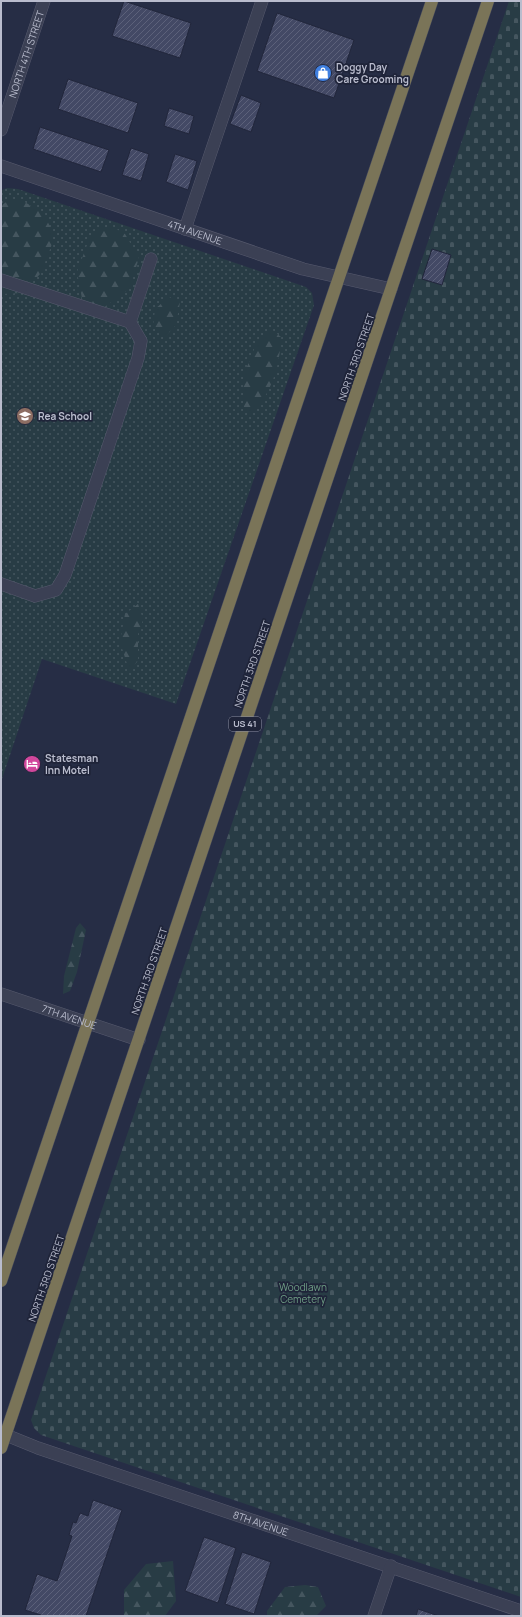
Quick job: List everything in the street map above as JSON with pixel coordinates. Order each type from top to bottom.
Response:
[{"type":"highway","points":[[1,1281],[432,1]]},
{"type":"highway","name":"NORTH 3RD STREET","points":[[1,1448],[3,1434],[138,1040],[488,1]]},
{"type":"street","name":"NORTH 4TH STREET","points":[[1,130],[44,1]]},
{"type":"street","points":[[185,229],[262,1]]},
{"type":"street","name":"4TH AVENUE","points":[[1,166],[303,269],[391,289]]},
{"type":"street","points":[[130,322],[151,259]]},
{"type":"street","points":[[1,280],[130,322],[141,341],[138,358],[65,575],[56,590],[35,596],[1,584]]},
{"type":"street","name":"7TH AVENUE","points":[[1,994],[138,1040]]},
{"type":"street","name":"8TH AVENUE","points":[[3,1434],[53,1453],[521,1611]]},
{"type":"street","points":[[374,1616],[391,1566]]},
{"type":"green space","name":"Woodlawn Cemetery","points":[[509,1],[521,1],[521,1597],[41,1435],[34,1428],[31,1420]]},
{"type":"green space","points":[[7,188],[18,189],[306,287],[312,293],[314,305],[176,704],[42,659],[1,782],[1,193],[2,190]]},
{"type":"green space","points":[[10,199],[21,200],[42,212],[51,228],[52,244],[41,273],[22,293],[1,294],[1,206]]},
{"type":"green space","points":[[102,227],[115,228],[125,234],[139,258],[129,289],[106,306],[84,309],[77,272],[90,237]]},
{"type":"green space","points":[[169,297],[180,302],[176,325],[164,338],[153,327],[155,309]]},
{"type":"green space","points":[[271,329],[281,337],[277,368],[266,396],[254,413],[244,413],[243,377],[257,342]]},
{"type":"green space","points":[[138,604],[143,620],[138,634],[138,661],[129,670],[120,642],[125,614]]},
{"type":"green space","points":[[80,923],[86,930],[77,972],[70,991],[63,994],[64,976],[76,928]]},
{"type":"green space","points":[[173,1561],[176,1601],[165,1616],[124,1615],[124,1590],[146,1564]]},
{"type":"green space","points":[[305,1585],[318,1587],[326,1606],[316,1616],[267,1616],[267,1611],[285,1587]]},
{"type":"building","points":[[124,1],[191,23],[180,58],[112,36]]},
{"type":"building","points":[[277,13],[354,40],[334,98],[257,71]]},
{"type":"building","points":[[68,79],[138,103],[128,133],[58,109]]},
{"type":"building","points":[[241,95],[261,103],[251,132],[230,124]]},
{"type":"building","points":[[169,108],[194,116],[189,134],[164,126]]},
{"type":"building","points":[[40,127],[109,150],[101,172],[33,149]]},
{"type":"building","points":[[131,148],[149,154],[141,181],[122,175]]},
{"type":"building","points":[[175,154],[197,161],[188,190],[166,182]]},
{"type":"building","points":[[432,249],[451,255],[442,285],[422,279]]},
{"type":"building","points":[[93,1500],[122,1510],[86,1616],[44,1616],[25,1610],[37,1574],[57,1581],[72,1536],[69,1535],[73,1522],[76,1523],[80,1513],[88,1516]]},
{"type":"building","points":[[204,1537],[236,1548],[218,1603],[185,1591]]},
{"type":"building","points":[[242,1552],[271,1562],[254,1614],[225,1604]]},
{"type":"building","points":[[418,1609],[439,1616],[416,1616]]},
{"type":"place","name":"Doggy Day Care Grooming","points":[[323,73]]},
{"type":"place","name":"Rea School","points":[[25,416]]},
{"type":"place","name":"Statesman Inn Motel","points":[[32,764]]}]
